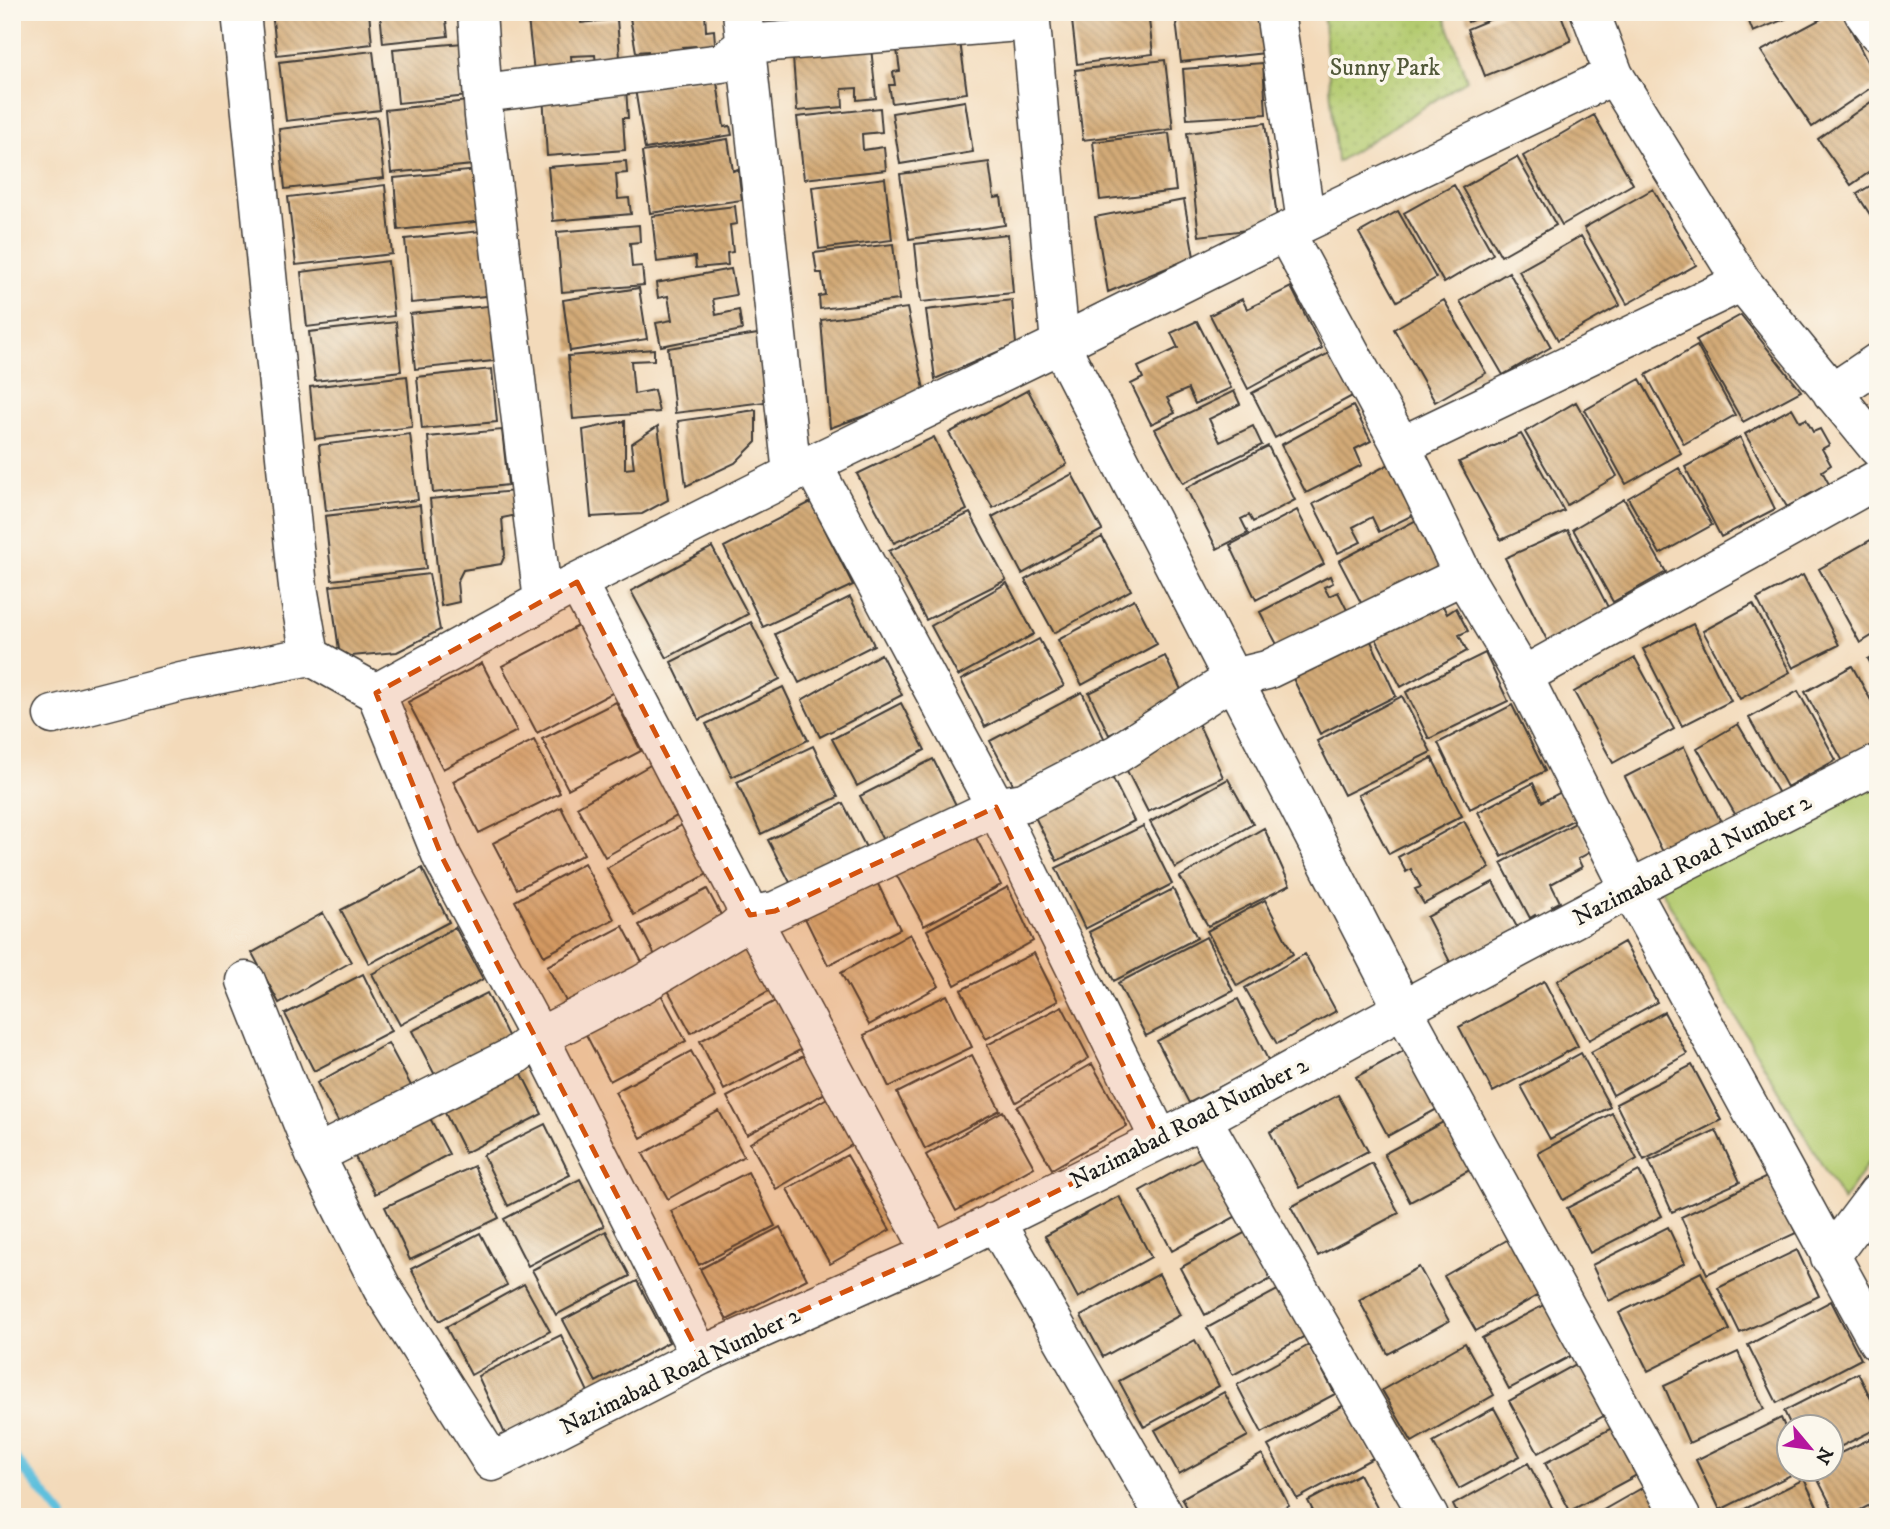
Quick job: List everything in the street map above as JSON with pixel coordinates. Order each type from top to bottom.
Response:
[{"type":"street","points":[[241,12],[298,587],[310,656]]},
{"type":"street","points":[[477,12],[483,93],[543,601]]},
{"type":"street","points":[[1275,12],[1295,227],[1463,575],[1524,676],[1630,889],[1878,1342]]},
{"type":"street","points":[[1590,12],[1614,75],[1742,282],[1878,447]]},
{"type":"street","points":[[1863,12],[1878,33]]},
{"type":"street","points":[[744,28],[1030,17],[1060,344],[1403,1009],[1681,1517]]},
{"type":"street","points":[[483,93],[722,63],[744,28]]},
{"type":"street","points":[[744,28],[802,469],[996,807],[1160,1140]]},
{"type":"street","points":[[376,693],[577,582],[802,469],[1295,227],[1614,75]]},
{"type":"street","points":[[1401,446],[1742,282]]},
{"type":"street","points":[[1832,393],[1878,362]]},
{"type":"street","points":[[1524,676],[1878,480]]},
{"type":"street","points":[[246,981],[315,1155],[514,1056],[539,1037],[641,985],[733,930],[750,915],[775,911],[996,807],[1024,802],[1116,754],[1234,678],[1267,670],[1463,575]]},
{"type":"street","points":[[577,582],[750,915],[932,1253]]},
{"type":"street","points":[[53,715],[181,682],[310,656],[376,693],[442,857],[539,1037],[701,1356]]},
{"type":"street","name":"Nazimabad Road Number 2","points":[[315,1155],[382,1288],[492,1462],[701,1356],[932,1253],[1202,1119],[1630,889],[1878,765]]},
{"type":"street","points":[[1202,1119],[1429,1517]]},
{"type":"street","points":[[1830,1256],[1878,1193]]},
{"type":"street","points":[[995,1221],[1165,1517]]},
{"type":"highlighted area","points":[[577,582],[750,915],[775,911],[996,807],[1160,1140],[932,1253],[700,1356],[442,857],[376,693]]},
{"type":"green space","name":"Sunny Park","points":[[1323,12],[1443,12],[1467,80],[1337,162]]},
{"type":"green space","points":[[1878,781],[1878,1147],[1843,1201],[1659,886]]},
{"type":"building","points":[[272,12],[369,12],[372,44],[277,55]]},
{"type":"building","points":[[380,12],[445,12],[448,36],[383,43]]},
{"type":"building","points":[[629,12],[705,12],[706,31],[714,30],[716,56],[697,59],[695,46],[683,47],[685,63],[650,67],[648,51],[636,52]]},
{"type":"building","points":[[781,12],[861,12],[862,24],[784,35]]},
{"type":"building","points":[[1071,12],[1148,12],[1153,54],[1077,64]]},
{"type":"building","points":[[1175,12],[1261,12],[1265,53],[1181,62]]},
{"type":"building","points":[[1464,12],[1493,12],[1468,22]]},
{"type":"building","points":[[1508,12],[1560,12],[1571,41],[1485,76],[1467,29]]},
{"type":"building","points":[[1745,12],[1802,12],[1753,32]]},
{"type":"building","points":[[1834,12],[1842,12],[1878,83],[1812,127],[1761,51]]},
{"type":"building","points":[[580,14],[581,23],[617,19],[621,70],[597,72],[595,55],[571,56],[573,77],[535,81],[528,19]]},
{"type":"building","points":[[959,34],[967,93],[892,103],[889,85],[895,85],[893,72],[900,71],[896,42]]},
{"type":"building","points":[[870,37],[876,98],[857,100],[857,88],[842,89],[843,107],[797,111],[792,44]]},
{"type":"building","points":[[463,43],[468,96],[398,103],[393,49]]},
{"type":"building","points":[[373,51],[380,110],[286,121],[279,62]]},
{"type":"building","points":[[1165,60],[1173,129],[1083,140],[1075,70]]},
{"type":"building","points":[[1263,63],[1266,114],[1187,119],[1183,69]]},
{"type":"building","points":[[716,76],[724,127],[730,126],[732,135],[645,149],[635,89]]},
{"type":"building","points":[[626,88],[628,118],[623,118],[625,150],[547,156],[543,95]]},
{"type":"building","points":[[1878,97],[1878,166],[1851,185],[1818,139]]},
{"type":"building","points":[[477,100],[483,164],[391,173],[385,110]]},
{"type":"building","points":[[965,101],[973,152],[900,164],[892,113]]},
{"type":"building","points":[[880,108],[882,132],[862,134],[863,150],[884,147],[886,170],[804,179],[797,117]]},
{"type":"building","points":[[1594,115],[1633,184],[1562,225],[1523,156]]},
{"type":"building","points":[[377,117],[384,178],[285,189],[279,129]]},
{"type":"building","points":[[1265,123],[1278,226],[1199,236],[1187,133]]},
{"type":"building","points":[[1169,133],[1176,191],[1100,200],[1093,142]]},
{"type":"building","points":[[728,139],[733,171],[738,169],[742,200],[650,213],[642,152]]},
{"type":"building","points":[[1517,157],[1556,225],[1501,256],[1462,188]]},
{"type":"building","points":[[626,161],[627,173],[616,174],[618,199],[629,198],[631,214],[553,221],[548,167]]},
{"type":"building","points":[[989,162],[994,198],[1001,197],[1005,225],[909,239],[900,174]]},
{"type":"building","points":[[479,170],[484,221],[398,230],[394,178]]},
{"type":"building","points":[[885,178],[892,240],[819,249],[812,187]]},
{"type":"building","points":[[1878,181],[1878,227],[1857,194]]},
{"type":"building","points":[[385,185],[392,254],[296,265],[288,197]]},
{"type":"building","points":[[1454,185],[1493,254],[1444,283],[1404,213]]},
{"type":"building","points":[[1653,189],[1696,265],[1627,304],[1584,228]]},
{"type":"building","points":[[1184,200],[1194,257],[1108,292],[1095,217]]},
{"type":"building","points":[[735,206],[737,224],[730,225],[733,252],[727,253],[728,265],[696,268],[695,257],[657,262],[652,216]]},
{"type":"building","points":[[1398,211],[1436,278],[1397,301],[1359,233]]},
{"type":"building","points":[[639,225],[640,242],[630,243],[632,267],[642,266],[644,285],[562,292],[557,232]]},
{"type":"building","points":[[490,230],[496,295],[411,303],[405,239]]},
{"type":"building","points":[[1008,234],[1013,293],[921,302],[915,244]]},
{"type":"building","points":[[1581,236],[1620,305],[1558,340],[1519,271]]},
{"type":"building","points":[[893,244],[899,300],[820,309],[819,296],[825,295],[822,273],[817,273],[814,253]]},
{"type":"building","points":[[388,261],[394,316],[307,327],[301,272]]},
{"type":"building","points":[[731,269],[736,295],[713,299],[716,315],[739,310],[742,330],[661,346],[656,323],[672,320],[668,296],[658,298],[656,283]]},
{"type":"building","points":[[1509,272],[1551,347],[1503,375],[1460,301]]},
{"type":"building","points":[[1291,287],[1322,348],[1248,389],[1210,315],[1242,299],[1247,309]]},
{"type":"building","points":[[639,288],[647,339],[570,351],[563,300]]},
{"type":"building","points":[[1012,300],[1016,344],[935,379],[926,310]]},
{"type":"building","points":[[1444,300],[1486,373],[1435,402],[1394,329]]},
{"type":"building","points":[[497,305],[503,360],[415,369],[410,314]]},
{"type":"building","points":[[907,308],[925,394],[830,428],[821,320]]},
{"type":"building","points":[[1741,315],[1801,391],[1743,422],[1696,340]]},
{"type":"building","points":[[1197,321],[1231,388],[1195,404],[1188,389],[1167,398],[1175,413],[1151,424],[1131,384],[1143,378],[1138,367],[1178,348],[1171,333]]},
{"type":"building","points":[[396,322],[401,371],[315,381],[309,332]]},
{"type":"building","points":[[758,334],[765,402],[675,413],[668,348]]},
{"type":"building","points":[[1697,346],[1735,415],[1684,444],[1646,375]]},
{"type":"building","points":[[654,349],[654,360],[631,361],[634,394],[654,390],[659,412],[573,419],[568,356]]},
{"type":"building","points":[[1333,351],[1356,394],[1275,438],[1252,393]]},
{"type":"building","points":[[492,369],[497,422],[422,429],[417,377]]},
{"type":"building","points":[[407,376],[412,427],[315,439],[310,387]]},
{"type":"building","points":[[1640,379],[1681,453],[1626,484],[1585,410]]},
{"type":"building","points":[[1028,390],[1067,464],[993,508],[949,433]]},
{"type":"building","points":[[1234,391],[1240,404],[1209,419],[1220,442],[1253,426],[1262,445],[1183,483],[1155,429]]},
{"type":"building","points":[[1576,402],[1617,476],[1567,505],[1525,432]]},
{"type":"building","points":[[1353,406],[1371,441],[1355,449],[1362,465],[1306,493],[1281,445]]},
{"type":"building","points":[[1792,408],[1800,422],[1806,419],[1813,432],[1820,429],[1829,445],[1822,449],[1831,465],[1822,471],[1829,484],[1787,507],[1745,434]]},
{"type":"building","points":[[756,410],[756,442],[735,463],[686,486],[678,421]]},
{"type":"building","points":[[625,421],[625,469],[634,468],[631,444],[658,426],[668,500],[642,514],[591,517],[583,430]]},
{"type":"building","points":[[502,430],[508,485],[433,493],[428,437]]},
{"type":"building","points":[[410,434],[418,500],[326,511],[319,445]]},
{"type":"building","points":[[1521,434],[1564,511],[1501,540],[1459,462]]},
{"type":"building","points":[[934,437],[967,510],[894,543],[857,474]]},
{"type":"building","points":[[1740,437],[1775,509],[1721,537],[1685,467]]},
{"type":"building","points":[[1268,446],[1295,500],[1253,522],[1249,515],[1241,519],[1248,533],[1217,549],[1186,488]]},
{"type":"building","points":[[1391,463],[1417,513],[1379,532],[1372,517],[1353,527],[1361,542],[1338,553],[1313,504]]},
{"type":"building","points":[[1679,468],[1712,525],[1660,554],[1628,498]]},
{"type":"building","points":[[1072,474],[1102,530],[1022,574],[992,517]]},
{"type":"building","points":[[515,491],[517,515],[502,518],[505,555],[501,564],[463,570],[457,582],[459,602],[441,606],[430,499]]},
{"type":"building","points":[[1624,499],[1666,572],[1613,602],[1573,529]]},
{"type":"building","points":[[811,502],[853,585],[763,627],[724,547]]},
{"type":"building","points":[[420,505],[426,569],[332,580],[325,516]]},
{"type":"building","points":[[1297,510],[1324,564],[1256,600],[1230,545]]},
{"type":"building","points":[[970,513],[1006,580],[926,620],[889,551]]},
{"type":"building","points":[[1422,517],[1452,577],[1368,616],[1339,561]]},
{"type":"building","points":[[1568,530],[1610,611],[1548,642],[1505,558]]},
{"type":"building","points":[[1878,536],[1878,632],[1860,643],[1819,569]]},
{"type":"building","points":[[1102,537],[1131,590],[1054,633],[1025,580]]},
{"type":"building","points":[[712,547],[748,614],[667,658],[631,591]]},
{"type":"building","points":[[429,574],[440,630],[397,652],[340,657],[330,586]]},
{"type":"building","points":[[1803,575],[1839,645],[1793,668],[1757,599]]},
{"type":"building","points":[[1330,576],[1333,583],[1324,587],[1329,596],[1338,592],[1353,622],[1284,658],[1260,612]]},
{"type":"building","points":[[1007,583],[1034,634],[958,676],[931,626]]},
{"type":"building","points":[[850,597],[874,645],[799,683],[775,634]]},
{"type":"building","points":[[1134,599],[1157,644],[1082,685],[1058,640]]},
{"type":"building","points":[[1440,600],[1447,614],[1456,608],[1468,631],[1459,635],[1467,651],[1401,687],[1374,635]]},
{"type":"building","points":[[1753,604],[1790,672],[1740,699],[1703,631]]},
{"type":"building","points":[[751,622],[780,679],[699,720],[671,662]]},
{"type":"building","points":[[1693,624],[1731,701],[1682,726],[1643,649]]},
{"type":"building","points":[[578,626],[614,692],[537,733],[502,666]]},
{"type":"building","points":[[1365,628],[1396,696],[1320,734],[1286,664]]},
{"type":"building","points":[[1039,639],[1064,686],[985,727],[961,680]]},
{"type":"building","points":[[1485,653],[1508,701],[1429,739],[1406,692]]},
{"type":"building","points":[[881,654],[902,695],[820,737],[802,700]]},
{"type":"building","points":[[1878,654],[1878,677],[1868,659]]},
{"type":"building","points":[[1165,656],[1185,698],[1109,735],[1089,693]]},
{"type":"building","points":[[1635,658],[1674,729],[1613,763],[1574,692]]},
{"type":"building","points":[[482,663],[517,731],[443,769],[408,702]]},
{"type":"building","points":[[1852,666],[1878,713],[1878,747],[1845,765],[1805,692]]},
{"type":"building","points":[[783,687],[808,740],[732,777],[706,724]]},
{"type":"building","points":[[1798,691],[1836,760],[1787,787],[1749,718]]},
{"type":"building","points":[[1082,692],[1106,742],[1014,786],[990,741]]},
{"type":"building","points":[[1402,696],[1431,752],[1344,795],[1317,741]]},
{"type":"building","points":[[616,702],[641,751],[568,789],[542,739]]},
{"type":"building","points":[[901,703],[925,750],[857,786],[832,739]]},
{"type":"building","points":[[1512,705],[1545,771],[1470,809],[1438,743]]},
{"type":"building","points":[[1198,723],[1223,777],[1148,812],[1122,761]]},
{"type":"building","points":[[1738,724],[1781,797],[1739,821],[1697,748]]},
{"type":"building","points":[[534,740],[560,793],[479,833],[453,781]]},
{"type":"building","points":[[813,746],[838,797],[761,834],[737,782]]},
{"type":"building","points":[[1684,747],[1726,832],[1668,862],[1625,777]]},
{"type":"building","points":[[1432,758],[1462,816],[1389,854],[1358,795]]},
{"type":"building","points":[[933,759],[960,813],[888,850],[860,796]]},
{"type":"building","points":[[659,760],[687,810],[605,857],[577,807]]},
{"type":"building","points":[[1110,773],[1134,821],[1057,861],[1033,813]]},
{"type":"building","points":[[1228,779],[1253,824],[1175,868],[1150,822]]},
{"type":"building","points":[[1533,783],[1542,802],[1561,792],[1575,819],[1502,857],[1478,812]]},
{"type":"building","points":[[843,803],[872,859],[795,892],[768,840]]},
{"type":"building","points":[[561,807],[584,854],[517,889],[493,843]]},
{"type":"building","points":[[689,821],[716,869],[634,915],[607,868]]},
{"type":"building","points":[[1464,821],[1490,868],[1424,904],[1415,889],[1421,887],[1411,869],[1406,872],[1398,857]]},
{"type":"building","points":[[1577,822],[1592,851],[1578,859],[1582,867],[1551,884],[1560,902],[1552,906],[1554,910],[1537,919],[1535,915],[1530,918],[1501,863]]},
{"type":"building","points":[[968,823],[1001,885],[924,926],[891,865]]},
{"type":"building","points":[[1143,826],[1172,884],[1085,929],[1056,868]]},
{"type":"building","points":[[1264,828],[1290,885],[1208,926],[1180,877]]},
{"type":"building","points":[[584,863],[614,919],[544,956],[515,901]]},
{"type":"building","points":[[422,868],[449,922],[369,964],[341,910]]},
{"type":"building","points":[[872,872],[900,929],[828,965],[800,908]]},
{"type":"building","points":[[1493,882],[1518,929],[1451,964],[1427,917]]},
{"type":"building","points":[[1008,887],[1033,941],[955,985],[927,930]]},
{"type":"building","points":[[707,889],[727,926],[658,961],[639,925]]},
{"type":"building","points":[[1173,889],[1197,938],[1114,981],[1089,932]]},
{"type":"building","points":[[1265,900],[1293,954],[1237,986],[1207,931]]},
{"type":"building","points":[[323,913],[351,962],[279,1003],[252,953]]},
{"type":"building","points":[[623,926],[645,968],[570,1009],[547,966]]},
{"type":"building","points":[[455,927],[483,979],[400,1025],[372,974]]},
{"type":"building","points":[[745,934],[774,988],[691,1033],[662,979]]},
{"type":"building","points":[[910,934],[939,986],[869,1025],[841,973]]},
{"type":"building","points":[[1206,937],[1233,991],[1146,1036],[1118,983]]},
{"type":"building","points":[[1624,942],[1657,1002],[1589,1040],[1557,981]]},
{"type":"building","points":[[1034,953],[1058,1001],[986,1039],[961,990]]},
{"type":"building","points":[[1305,954],[1336,1011],[1277,1044],[1245,988]]},
{"type":"building","points":[[363,974],[391,1031],[314,1071],[285,1014]]},
{"type":"building","points":[[1544,981],[1578,1046],[1493,1092],[1459,1027]]},
{"type":"building","points":[[656,985],[686,1041],[610,1081],[581,1025]]},
{"type":"building","points":[[487,993],[512,1044],[438,1081],[412,1031]]},
{"type":"building","points":[[947,995],[972,1047],[889,1087],[864,1035]]},
{"type":"building","points":[[1238,999],[1269,1062],[1189,1103],[1157,1041]]},
{"type":"building","points":[[777,1000],[802,1049],[724,1090],[700,1041]]},
{"type":"building","points":[[1062,1006],[1089,1058],[1016,1102],[987,1045]]},
{"type":"building","points":[[1664,1012],[1687,1054],[1613,1095],[1591,1052]]},
{"type":"building","points":[[388,1043],[415,1093],[344,1132],[317,1083]]},
{"type":"building","points":[[1416,1044],[1448,1103],[1388,1136],[1356,1077]]},
{"type":"building","points":[[691,1051],[716,1097],[641,1138],[615,1092]]},
{"type":"building","points":[[1581,1053],[1610,1107],[1550,1139],[1521,1086]]},
{"type":"building","points":[[807,1054],[827,1092],[747,1135],[727,1097]]},
{"type":"building","points":[[972,1055],[1000,1110],[925,1149],[897,1093]]},
{"type":"building","points":[[514,1058],[542,1114],[465,1153],[437,1097]]},
{"type":"building","points":[[1092,1064],[1127,1126],[1052,1169],[1017,1107]]},
{"type":"building","points":[[1692,1065],[1721,1120],[1644,1160],[1616,1104]]},
{"type":"building","points":[[1338,1095],[1368,1151],[1299,1188],[1270,1132]]},
{"type":"building","points":[[829,1097],[855,1143],[776,1189],[750,1143]]},
{"type":"building","points":[[423,1105],[449,1154],[375,1194],[349,1146]]},
{"type":"building","points":[[719,1111],[744,1156],[668,1199],[643,1154]]},
{"type":"building","points":[[1003,1111],[1034,1167],[956,1211],[926,1155]]},
{"type":"building","points":[[1612,1113],[1637,1159],[1563,1200],[1538,1153]]},
{"type":"building","points":[[1456,1115],[1481,1164],[1410,1202],[1384,1154]]},
{"type":"building","points":[[545,1124],[570,1175],[508,1206],[483,1155]]},
{"type":"building","points":[[1716,1130],[1740,1182],[1672,1212],[1649,1161]]},
{"type":"building","points":[[1214,1150],[1246,1211],[1172,1251],[1140,1191]]},
{"type":"building","points":[[847,1155],[890,1230],[830,1264],[787,1189]]},
{"type":"building","points":[[1372,1163],[1399,1213],[1318,1256],[1291,1207]]},
{"type":"building","points":[[474,1166],[499,1218],[410,1260],[385,1207]]},
{"type":"building","points":[[1639,1171],[1662,1216],[1590,1253],[1567,1208]]},
{"type":"building","points":[[748,1172],[775,1226],[699,1265],[671,1211]]},
{"type":"building","points":[[1769,1176],[1796,1233],[1707,1274],[1681,1217]]},
{"type":"building","points":[[580,1179],[604,1226],[528,1266],[504,1219]]},
{"type":"building","points":[[1119,1196],[1151,1257],[1078,1298],[1045,1236]]},
{"type":"building","points":[[1257,1226],[1282,1273],[1205,1315],[1180,1268]]},
{"type":"building","points":[[780,1227],[807,1279],[727,1320],[700,1269]]},
{"type":"building","points":[[1668,1227],[1685,1263],[1609,1301],[1592,1265]]},
{"type":"building","points":[[606,1231],[630,1276],[556,1315],[532,1270]]},
{"type":"building","points":[[1521,1232],[1552,1287],[1476,1331],[1444,1276]]},
{"type":"building","points":[[480,1233],[507,1285],[439,1321],[411,1269]]},
{"type":"building","points":[[1797,1250],[1819,1296],[1740,1333],[1718,1288]]},
{"type":"building","points":[[1419,1267],[1449,1321],[1388,1354],[1359,1300]]},
{"type":"building","points":[[1701,1272],[1730,1330],[1648,1371],[1619,1313]]},
{"type":"building","points":[[1159,1274],[1180,1315],[1103,1357],[1081,1316]]},
{"type":"building","points":[[637,1281],[669,1342],[596,1382],[563,1320]]},
{"type":"building","points":[[524,1284],[550,1331],[471,1375],[446,1327]]},
{"type":"building","points":[[1283,1287],[1309,1334],[1233,1375],[1207,1328]]},
{"type":"building","points":[[1553,1300],[1580,1351],[1509,1389],[1482,1338]]},
{"type":"building","points":[[1831,1301],[1861,1359],[1777,1403],[1748,1345]]},
{"type":"building","points":[[561,1335],[589,1394],[505,1434],[478,1376]]},
{"type":"building","points":[[1195,1340],[1219,1386],[1144,1427],[1119,1381]]},
{"type":"building","points":[[1465,1343],[1494,1395],[1412,1442],[1382,1390]]},
{"type":"building","points":[[1309,1345],[1335,1394],[1262,1433],[1237,1385]]},
{"type":"building","points":[[1738,1352],[1764,1409],[1689,1443],[1664,1386]]},
{"type":"building","points":[[1585,1359],[1614,1410],[1538,1453],[1509,1401]]},
{"type":"building","points":[[1858,1373],[1878,1413],[1878,1428],[1844,1445],[1844,1414],[1785,1414],[1784,1411]]},
{"type":"building","points":[[1224,1392],[1248,1436],[1179,1474],[1155,1430]]},
{"type":"building","points":[[1344,1405],[1373,1458],[1297,1499],[1268,1446]]},
{"type":"building","points":[[1494,1408],[1520,1456],[1459,1489],[1433,1442]]},
{"type":"building","points":[[1625,1421],[1650,1468],[1570,1511],[1545,1463]]},
{"type":"building","points":[[1774,1421],[1774,1483],[1720,1510],[1696,1460]]},
{"type":"building","points":[[1878,1435],[1878,1501],[1847,1517],[1837,1517],[1820,1484],[1844,1484],[1844,1451]]},
{"type":"building","points":[[1262,1454],[1289,1505],[1267,1517],[1192,1517],[1182,1498]]},
{"type":"building","points":[[1528,1463],[1556,1515],[1459,1517],[1453,1505]]},
{"type":"building","points":[[1359,1474],[1382,1517],[1316,1517],[1308,1501]]},
{"type":"building","points":[[1649,1484],[1667,1517],[1591,1517]]},
{"type":"building","points":[[1794,1484],[1806,1484],[1822,1517],[1729,1517]]},
{"type":"building","points":[[1878,1506],[1878,1517],[1857,1517]]},
{"type":"waterway","points":[[12,1455],[63,1517]]}]
